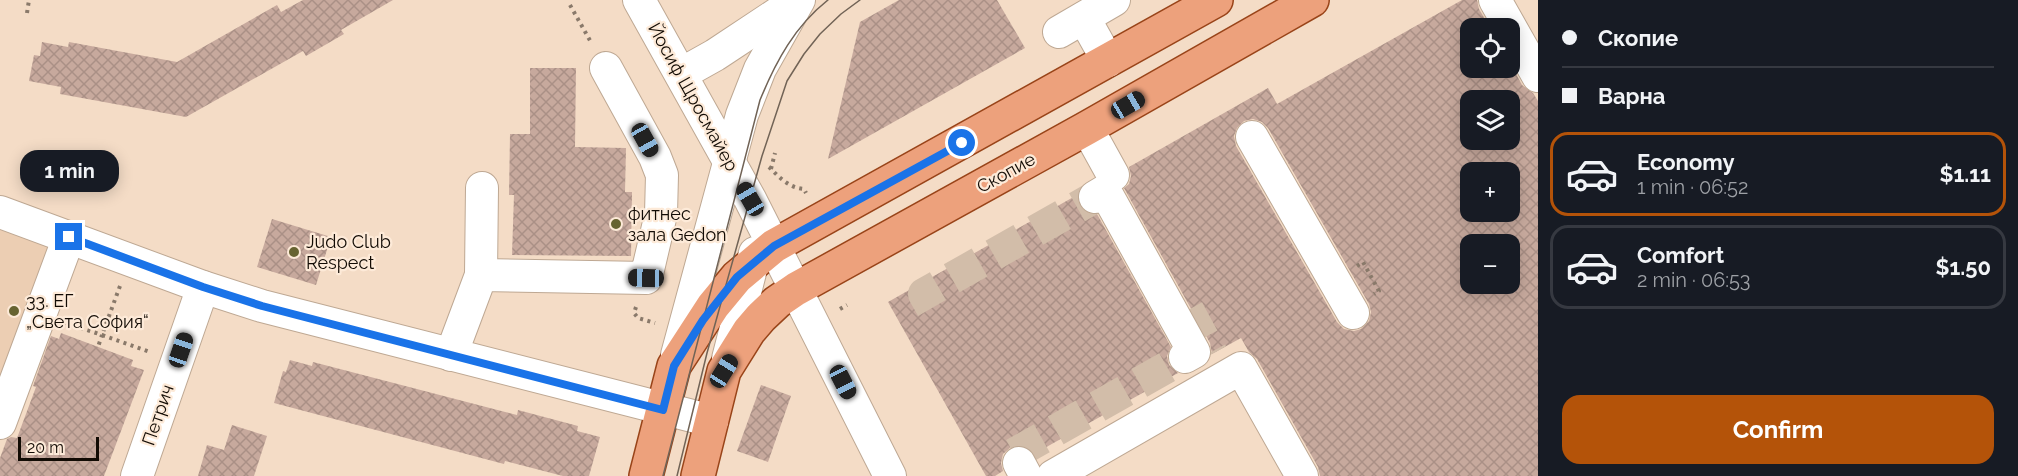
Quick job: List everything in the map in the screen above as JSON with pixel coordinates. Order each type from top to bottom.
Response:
[{"type":"main road","points":[[646,476],[674,366],[713,306],[763,244],[1108,61],[1216,0]]},
{"type":"main road","name":"Скопие","points":[[698,476],[724,371],[749,331],[777,302],[796,289],[1312,0]]},
{"type":"street","name":"Йосиф Щросмайер","points":[[639,0],[729,161],[763,244],[796,289],[890,476]]},
{"type":"street","points":[[681,74],[715,55],[799,0]]},
{"type":"street","points":[[674,366],[742,115],[760,69],[799,0]]},
{"type":"street","points":[[1108,61],[1072,25],[1114,0]]},
{"type":"street","points":[[1494,0],[1538,76]]},
{"type":"street","points":[[481,274],[646,278],[661,214],[662,175],[655,157],[606,68]]},
{"type":"street","points":[[1087,128],[1109,196],[1201,355],[1241,368],[1302,476]]},
{"type":"street","points":[[1252,137],[1353,314]]},
{"type":"street","points":[[452,355],[481,274],[482,188]]},
{"type":"street","points":[[0,212],[203,287],[262,306],[712,421]]},
{"type":"street","points":[[0,423],[69,237]]},
{"type":"street","points":[[724,371],[763,244]]},
{"type":"street","name":"Петрич","points":[[137,476],[203,287]]},
{"type":"street","points":[[1053,476],[1201,355]]},
{"type":"path","points":[[27,13],[29,0]]},
{"type":"path","points":[[570,6],[606,68]]},
{"type":"path","points":[[775,153],[770,168],[796,189],[804,189]]},
{"type":"path","points":[[98,346],[130,260]]},
{"type":"path","points":[[1366,268],[1379,291]]},
{"type":"path","points":[[840,309],[847,305]]},
{"type":"path","points":[[40,314],[152,353]]},
{"type":"shaded area","name":"33. ЕГ „Света София“","points":[[0,212],[58,233],[0,389]]},
{"type":"building","points":[[303,0],[393,0],[341,30],[344,34],[306,56],[303,51],[186,117],[60,94],[61,87],[29,81],[34,55],[40,56],[42,42],[68,47],[69,42],[177,62],[277,5],[281,12]]},
{"type":"building","points":[[899,0],[997,0],[1025,48],[828,159],[860,22]]},
{"type":"building","points":[[1462,0],[1477,0],[1484,18],[1460,18],[1460,78],[1518,78],[1538,101],[1538,476],[1320,476],[1318,467],[1257,359],[1249,352],[1241,338],[1212,354],[1210,343],[1124,188],[1129,184],[1131,176],[1129,167],[1268,88],[1277,104]],"holes":[[[1253,119],[1262,122],[1268,128],[1369,304],[1371,312],[1369,321],[1361,329],[1354,331],[1344,329],[1337,322],[1236,146],[1234,136],[1237,128],[1244,121]]]},
{"type":"building","points":[[530,68],[576,68],[575,147],[626,148],[625,192],[632,192],[631,256],[512,255],[514,195],[509,195],[510,134],[530,134]]},
{"type":"building","points":[[1077,195],[1079,206],[1086,212],[1097,214],[1171,347],[1167,356],[1169,365],[1178,373],[1034,454],[1029,448],[1020,445],[1011,447],[1003,454],[1001,463],[1003,471],[995,476],[986,476],[888,302]]},
{"type":"building","name":"Judo Club Respect","points":[[272,219],[331,237],[316,285],[257,267]]},
{"type":"building","points":[[61,333],[133,360],[131,366],[144,370],[104,476],[0,476],[0,458],[7,439],[17,438],[36,387],[33,386],[51,336],[59,339]]},
{"type":"building","points":[[290,360],[312,366],[313,362],[517,415],[518,410],[578,426],[577,431],[600,437],[589,476],[563,476],[505,461],[504,464],[274,403],[283,371],[286,372]]},
{"type":"building","points":[[761,385],[791,396],[768,462],[737,451]]},
{"type":"building","points":[[232,425],[267,436],[254,476],[198,476],[207,445],[224,450]]},
{"type":"tunnel","points":[[932,308],[924,294],[1095,197]]},
{"type":"tunnel","points":[[1188,310],[1212,354]]},
{"type":"tunnel","points":[[1014,454],[1185,357]]},
{"type":"tram line","points":[[663,476],[760,100],[773,72],[796,33],[828,0]]},
{"type":"tram line","points":[[677,476],[707,353],[762,156],[787,81],[820,34],[860,0]]},
{"type":"place","name":"фитнес зала Gedon","points":[[616,224]]},
{"type":"place","name":"Judo Club Respect","points":[[294,252]]},
{"type":"place","name":"33. ЕГ „Света София“","points":[[14,311]]},
{"type":"route","points":[[69,237],[203,287],[262,306],[663,410],[674,366],[703,320],[737,277],[774,246],[962,143]]}]
